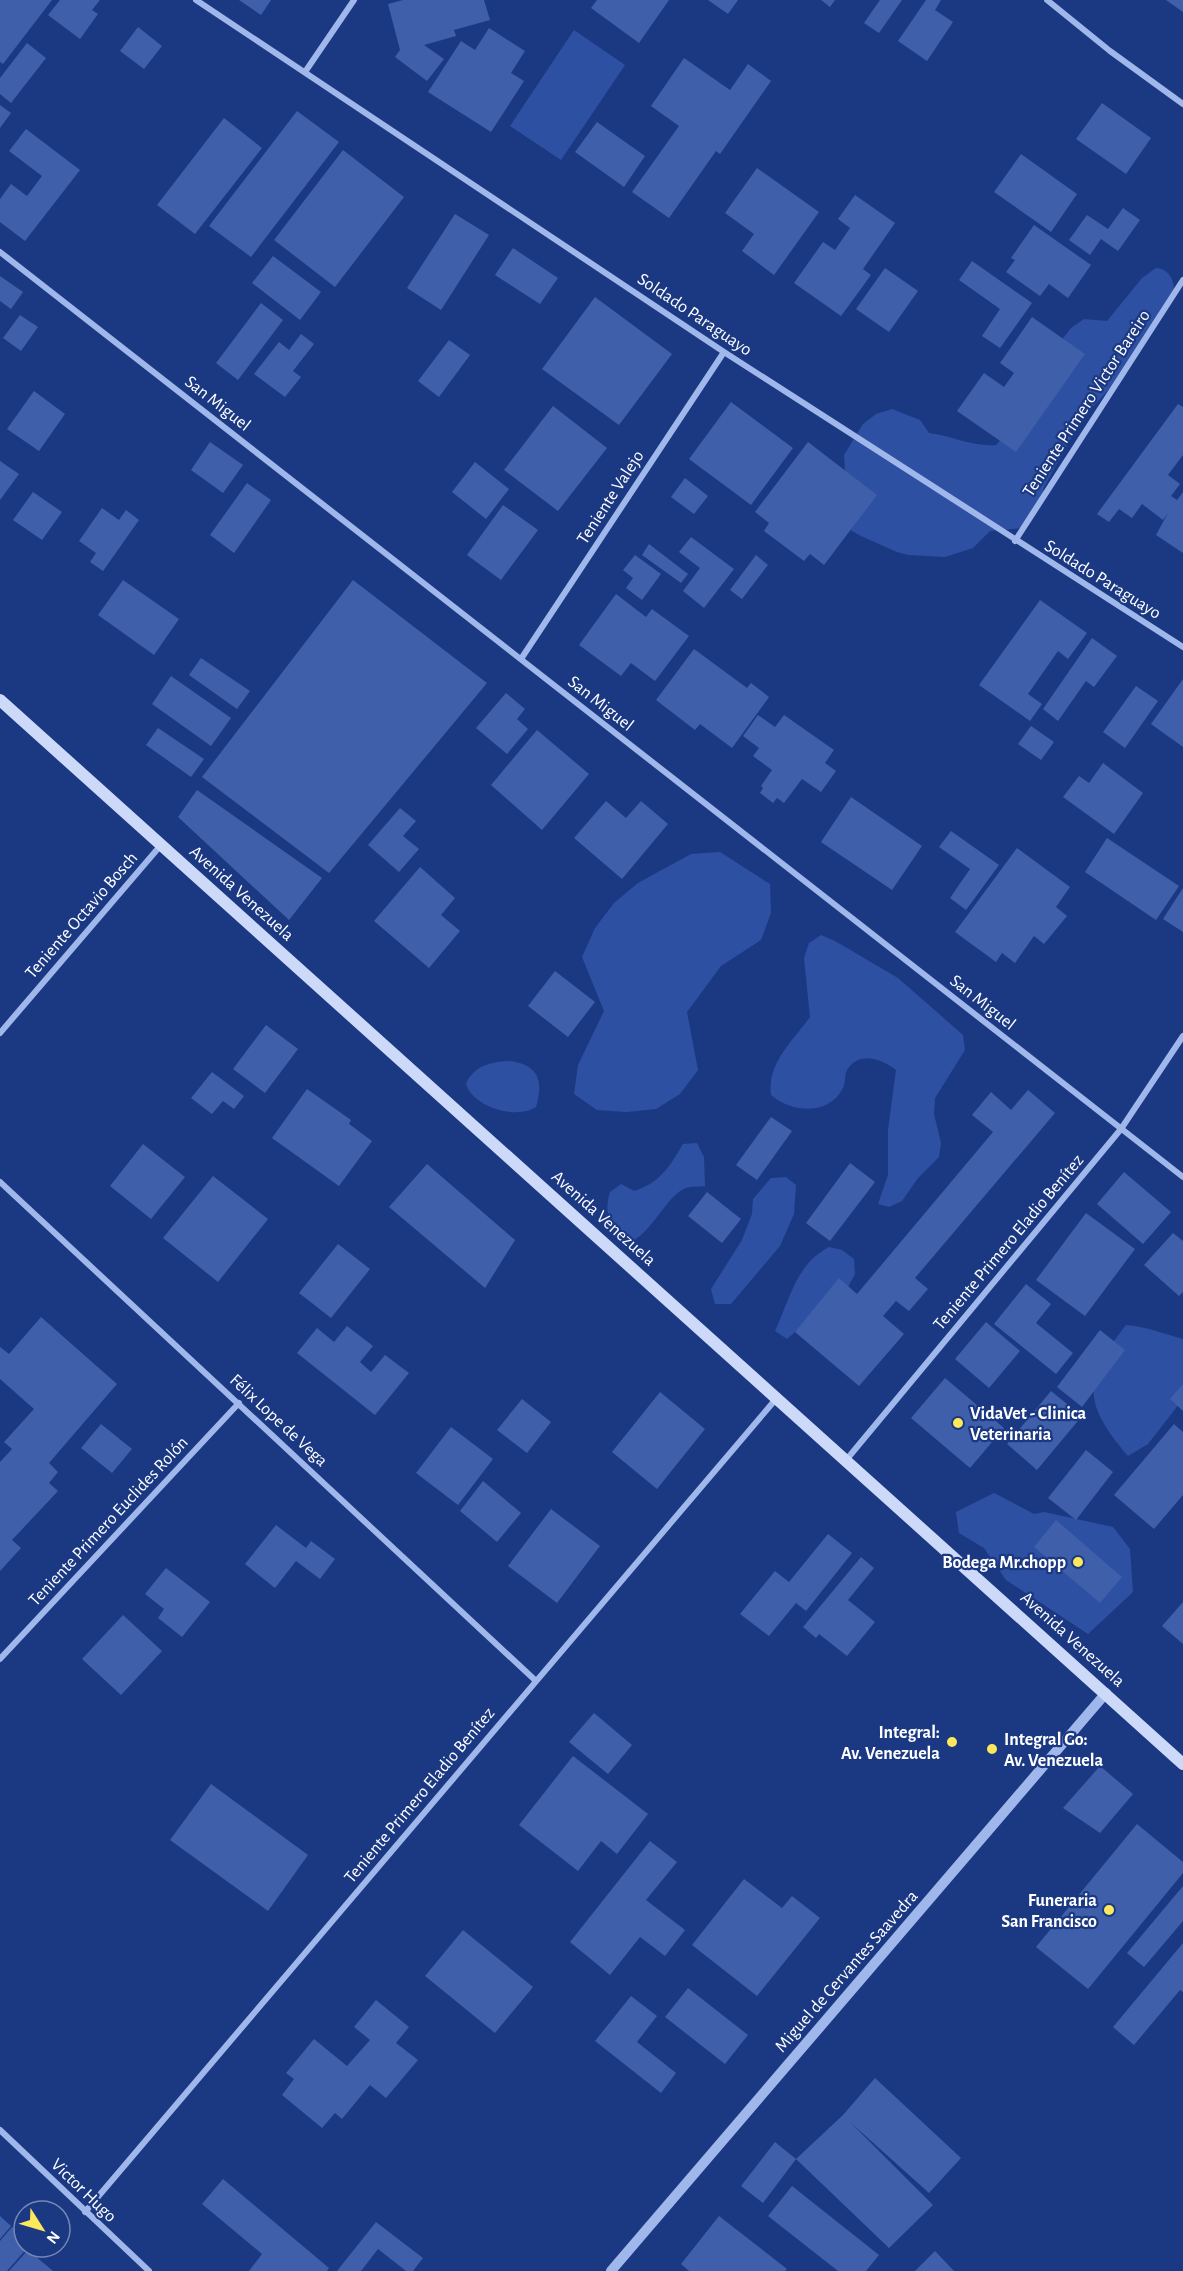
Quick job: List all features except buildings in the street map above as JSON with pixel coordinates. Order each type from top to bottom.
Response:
[{"type":"main road","name":"Avenida Venezuela","points":[[0,700],[847,1459],[1183,1764]]},
{"type":"street","name":"Soldado Paraguayo","points":[[196,0],[724,352],[1183,647]]},
{"type":"street","points":[[305,72],[354,0]]},
{"type":"street","points":[[1047,0],[1110,51],[1183,104]]},
{"type":"street","name":"San Miguel","points":[[0,252],[1183,1177]]},
{"type":"street","name":"Teniente Primero Victor Bareiro","points":[[1015,541],[1183,280]]},
{"type":"street","name":"Teniente Valejo","points":[[521,659],[724,352]]},
{"type":"street","name":"Teniente Octavio Bosch","points":[[0,1033],[161,845]]},
{"type":"street","name":"Teniente Primero Eladio Benítez","points":[[847,1459],[1121,1129],[1183,1036]]},
{"type":"street","name":"Félix Lope de Vega","points":[[0,1182],[536,1681]]},
{"type":"street","name":"Teniente Primero Eladio Benítez","points":[[85,2212],[777,1397]]},
{"type":"street","name":"Teniente Primero Euclides Rolón","points":[[0,1659],[239,1403]]},
{"type":"street","name":"Miguel de Cervantes Saavedra","points":[[611,2271],[1106,1693]]},
{"type":"street","name":"Victor Hugo","points":[[0,2130],[149,2271]]},
{"type":"shaded area","points":[[574,30],[625,65],[561,160],[510,126]]},
{"type":"shaded area","points":[[1156,268],[1169,274],[1174,289],[1131,365],[1081,420],[1044,487],[1041,503],[1029,523],[1022,528],[990,531],[973,548],[945,557],[908,555],[897,552],[852,531],[842,518],[844,455],[863,424],[876,414],[892,409],[920,420],[929,433],[971,443],[996,445],[1019,421],[1051,354],[1071,328],[1084,319],[1107,321],[1142,278]]},
{"type":"shaded area","points":[[720,852],[770,884],[771,913],[761,940],[721,966],[687,1012],[698,1070],[680,1094],[656,1109],[627,1112],[597,1110],[574,1094],[578,1065],[604,1011],[582,957],[595,928],[614,903],[638,883],[691,854]]},
{"type":"shaded area","points":[[821,935],[898,978],[963,1035],[965,1050],[935,1098],[934,1114],[941,1143],[939,1157],[918,1178],[902,1201],[889,1207],[878,1204],[888,1175],[888,1130],[896,1070],[871,1058],[858,1060],[847,1070],[844,1086],[837,1097],[820,1107],[810,1109],[789,1105],[771,1095],[773,1073],[782,1053],[810,1017],[804,958],[809,943]]},
{"type":"shaded area","points":[[510,1061],[533,1070],[539,1082],[536,1107],[528,1111],[507,1112],[486,1105],[470,1092],[466,1084],[478,1069],[496,1062]]},
{"type":"shaded area","points":[[697,1143],[704,1157],[705,1186],[688,1187],[679,1192],[648,1228],[633,1241],[615,1225],[608,1215],[610,1192],[621,1184],[634,1191],[643,1188],[658,1178],[669,1166],[683,1144]]},
{"type":"shaded area","points":[[786,1177],[796,1185],[794,1214],[780,1246],[731,1304],[715,1304],[711,1289],[742,1240],[752,1214],[753,1199],[771,1178]]},
{"type":"shaded area","points":[[829,1247],[842,1250],[854,1259],[855,1274],[848,1287],[787,1339],[775,1331],[795,1283],[809,1263]]},
{"type":"shaded area","points":[[1126,1325],[1183,1339],[1183,1399],[1148,1444],[1128,1456],[1103,1421],[1096,1406],[1094,1392],[1095,1377],[1101,1362]]},
{"type":"shaded area","points":[[994,1493],[1034,1514],[1044,1512],[1113,1527],[1130,1549],[1133,1592],[1088,1634],[1006,1580],[984,1548],[959,1533],[956,1512]]},
{"type":"place","name":"VidaVet - Clinica Veterinaria","points":[[958,1423]]},
{"type":"place","name":"Bodega Mr.chopp","points":[[1078,1562]]},
{"type":"place","name":"Integral: Av. Venezuela","points":[[952,1742]]},
{"type":"place","name":"Integral Go: Av. Venezuela","points":[[992,1749]]},
{"type":"place","name":"Funeraria San Francisco","points":[[1109,1910]]}]
